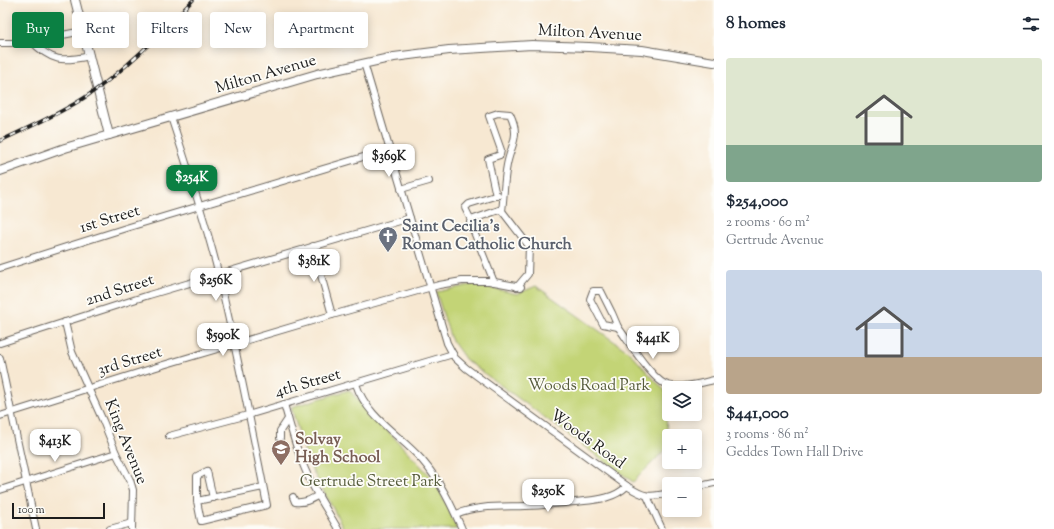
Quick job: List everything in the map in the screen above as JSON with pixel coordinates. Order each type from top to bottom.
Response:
[{"type":"main road","points":[[75,0],[78,12]]},
{"type":"main road","name":"Milton Avenue","points":[[0,171],[65,148],[317,74],[394,57],[450,50],[532,45],[642,50],[714,62]]},
{"type":"main road","points":[[88,48],[109,135]]},
{"type":"street","points":[[0,43],[12,43]]},
{"type":"street","points":[[38,48],[52,58],[70,60],[90,56]]},
{"type":"street","name":"Woods Road","points":[[364,63],[447,344],[453,354],[466,368],[627,486],[640,494],[647,496]]},
{"type":"street","points":[[471,220],[499,210],[502,211],[507,163],[510,155],[514,142],[515,124],[510,114],[498,113],[489,116],[502,150],[510,155]]},
{"type":"street","points":[[171,117],[219,275],[267,505],[201,521],[198,502],[197,476],[207,471],[212,498]]},
{"type":"street","name":"1st Street","points":[[0,268],[126,228],[390,150]]},
{"type":"street","points":[[496,196],[488,159],[500,155],[502,150]]},
{"type":"street","points":[[401,188],[429,180]]},
{"type":"street","points":[[494,282],[470,222],[471,220],[465,208],[469,204],[504,193]]},
{"type":"street","name":"3rd Street","points":[[0,416],[163,365],[332,315],[430,288],[462,282],[479,281],[494,282],[519,287],[528,274],[529,246],[502,211]]},
{"type":"street","name":"2nd Street","points":[[0,343],[149,295],[410,218]]},
{"type":"street","points":[[313,246],[332,315]]},
{"type":"street","points":[[618,327],[603,324],[590,299],[593,291],[601,291],[618,327],[653,375],[660,382],[666,385],[675,386],[714,380]]},
{"type":"street","name":"King Avenue","points":[[65,322],[72,352],[116,453],[130,480],[133,490],[132,526]]},
{"type":"street","name":"4th Street","points":[[169,436],[356,384],[453,354]]},
{"type":"street","points":[[0,358],[36,529]]},
{"type":"street","points":[[356,384],[360,395],[370,410],[421,458],[435,476],[444,490],[462,529]]},
{"type":"street","points":[[284,404],[301,458],[313,486],[338,529]]},
{"type":"street","points":[[280,438],[280,431],[288,419]]},
{"type":"street","points":[[0,490],[116,453]]},
{"type":"street","points":[[702,486],[714,483]]},
{"type":"street","points":[[456,514],[484,508],[528,506],[601,499],[621,492],[627,486]]},
{"type":"street","points":[[198,502],[263,487]]},
{"type":"street","points":[[293,497],[295,502],[301,502],[308,501],[319,495]]},
{"type":"street","points":[[662,495],[647,496],[662,529]]},
{"type":"street","points":[[110,529],[132,526]]},
{"type":"green space","name":"Woods Road Park","points":[[475,284],[517,294],[536,286],[629,352],[662,388],[662,421],[667,421],[667,429],[662,429],[662,453],[633,482],[466,360],[451,339],[436,292]]},
{"type":"green space","name":"Gertrude Street Park","points":[[349,390],[436,482],[457,529],[344,529],[308,462],[291,407]]},
{"type":"railway","points":[[0,141],[66,109],[102,86],[143,51],[193,0]]},
{"type":"place","name":"Saint Cecilia's Roman Catholic Church","points":[[388,253]]},
{"type":"place","name":"Solvay High School","points":[[281,466]]}]
